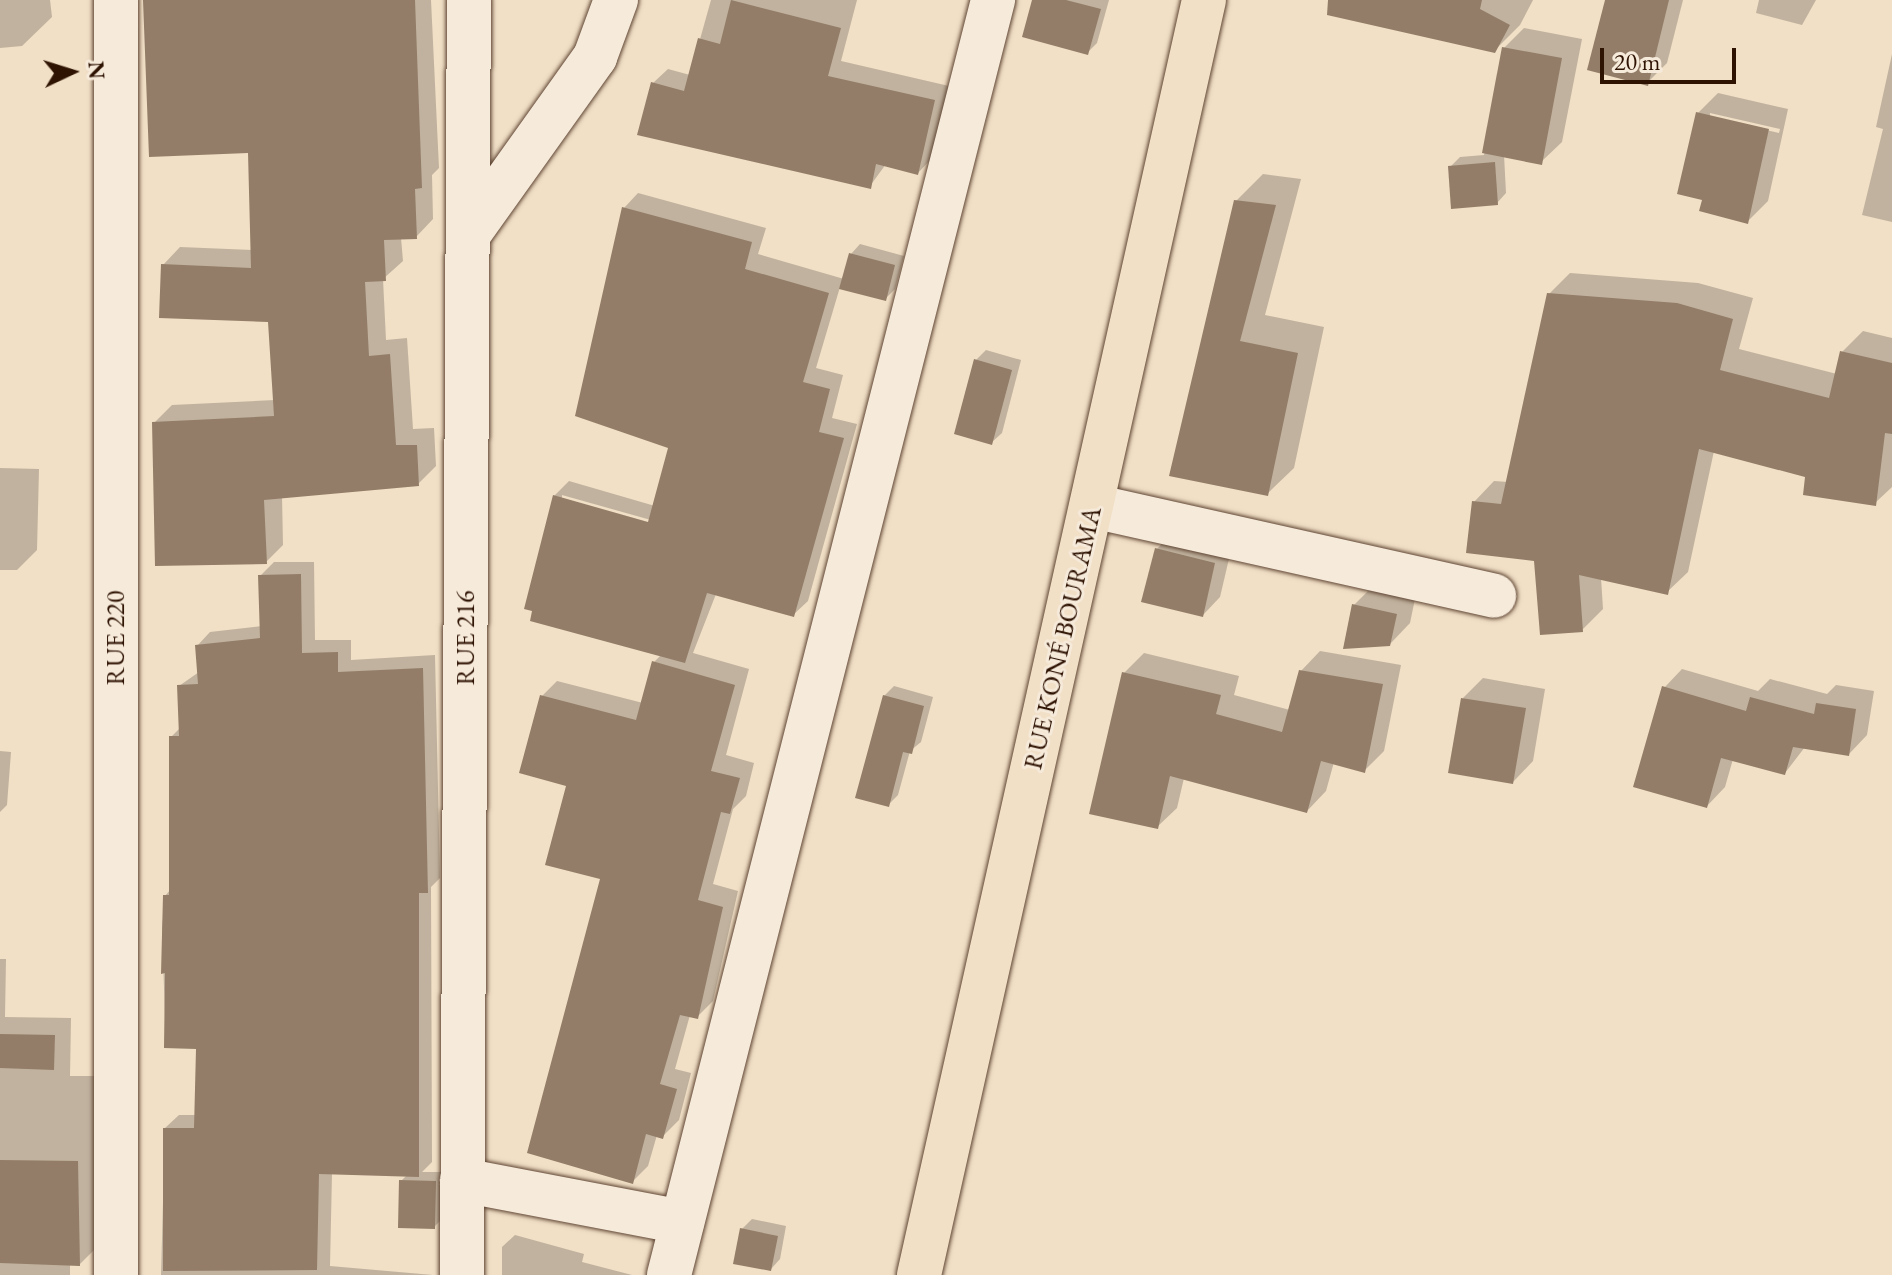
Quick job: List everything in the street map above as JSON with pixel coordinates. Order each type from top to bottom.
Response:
[{"type":"highway","name":"RUE KONÉ BOURAMA","points":[[919,1275],[1204,0]]},
{"type":"street","name":"RUE 220","points":[[116,0],[116,1275]]},
{"type":"street","name":"RUE 216","points":[[462,1275],[469,0]]},
{"type":"street","points":[[468,235],[595,57],[616,0]]},
{"type":"street","points":[[669,1275],[993,0]]},
{"type":"street","points":[[1093,506],[1494,596]]},
{"type":"street","points":[[462,1180],[682,1222]]},
{"type":"building","points":[[143,0],[415,0],[422,188],[415,189],[417,239],[384,240],[386,281],[365,282],[369,356],[390,354],[396,445],[417,445],[419,486],[264,500],[267,564],[155,566],[152,422],[274,416],[268,322],[159,318],[161,264],[251,268],[248,153],[149,157]]},
{"type":"building","points":[[731,0],[841,28],[828,76],[935,100],[918,175],[876,164],[871,189],[637,135],[651,82],[684,91],[698,38],[720,44]]},
{"type":"building","points":[[1032,0],[1066,0],[1101,9],[1088,55],[1022,37]]},
{"type":"building","points":[[1328,0],[1482,0],[1480,9],[1510,25],[1495,53],[1327,15]]},
{"type":"building","points":[[1605,0],[1669,0],[1648,86],[1587,70]]},
{"type":"building","points":[[1502,47],[1562,58],[1542,165],[1482,153]]},
{"type":"building","points":[[1696,112],[1769,129],[1748,224],[1699,211],[1702,200],[1677,194]]},
{"type":"building","points":[[1495,162],[1498,205],[1451,209],[1448,166]]},
{"type":"building","points":[[1234,200],[1276,205],[1240,341],[1298,353],[1268,496],[1169,476]]},
{"type":"building","points":[[622,207],[752,242],[745,269],[829,293],[803,382],[830,389],[819,432],[844,438],[794,617],[707,593],[685,663],[530,621],[532,611],[524,609],[553,495],[648,522],[668,448],[575,416]]},
{"type":"building","points":[[849,253],[895,265],[886,301],[839,289]]},
{"type":"building","points":[[1547,293],[1677,303],[1733,319],[1720,370],[1829,398],[1840,351],[1892,363],[1892,434],[1885,433],[1876,506],[1803,495],[1805,477],[1699,449],[1668,595],[1579,575],[1583,632],[1540,635],[1534,561],[1466,553],[1472,501],[1501,504]]},
{"type":"building","points":[[974,359],[1012,370],[992,445],[954,434]]},
{"type":"building","points":[[1155,548],[1215,563],[1203,617],[1141,602]]},
{"type":"building","points":[[301,574],[302,653],[338,652],[338,672],[423,668],[428,893],[419,893],[419,1177],[319,1174],[317,1270],[163,1271],[163,1128],[194,1128],[196,1049],[164,1048],[165,973],[161,974],[163,895],[169,895],[169,736],[179,736],[177,685],[198,684],[195,645],[260,638],[258,575]]},
{"type":"building","points":[[1352,604],[1397,614],[1390,646],[1343,649]]},
{"type":"building","points":[[652,661],[735,685],[711,771],[740,778],[730,814],[721,812],[698,900],[723,907],[698,1019],[680,1015],[660,1084],[677,1089],[663,1139],[646,1134],[633,1184],[527,1153],[600,879],[545,865],[566,786],[519,773],[540,695],[636,720]]},
{"type":"building","points":[[1299,670],[1383,684],[1365,773],[1321,761],[1307,813],[1170,776],[1158,829],[1089,814],[1122,672],[1221,695],[1216,714],[1282,732]]},
{"type":"building","points":[[1662,686],[1746,711],[1750,697],[1814,714],[1816,703],[1856,709],[1849,756],[1793,747],[1785,775],[1721,758],[1707,808],[1633,787]]},
{"type":"building","points":[[883,695],[924,706],[912,754],[903,752],[889,807],[855,798]]},
{"type":"building","points":[[1461,698],[1526,708],[1513,784],[1448,773]]},
{"type":"building","points":[[0,1034],[55,1035],[54,1070],[0,1068]]},
{"type":"building","points":[[0,1160],[78,1161],[80,1266],[0,1263]]},
{"type":"building","points":[[399,1180],[436,1181],[435,1229],[398,1228]]},
{"type":"building","points":[[740,1228],[778,1236],[771,1271],[733,1264]]}]
